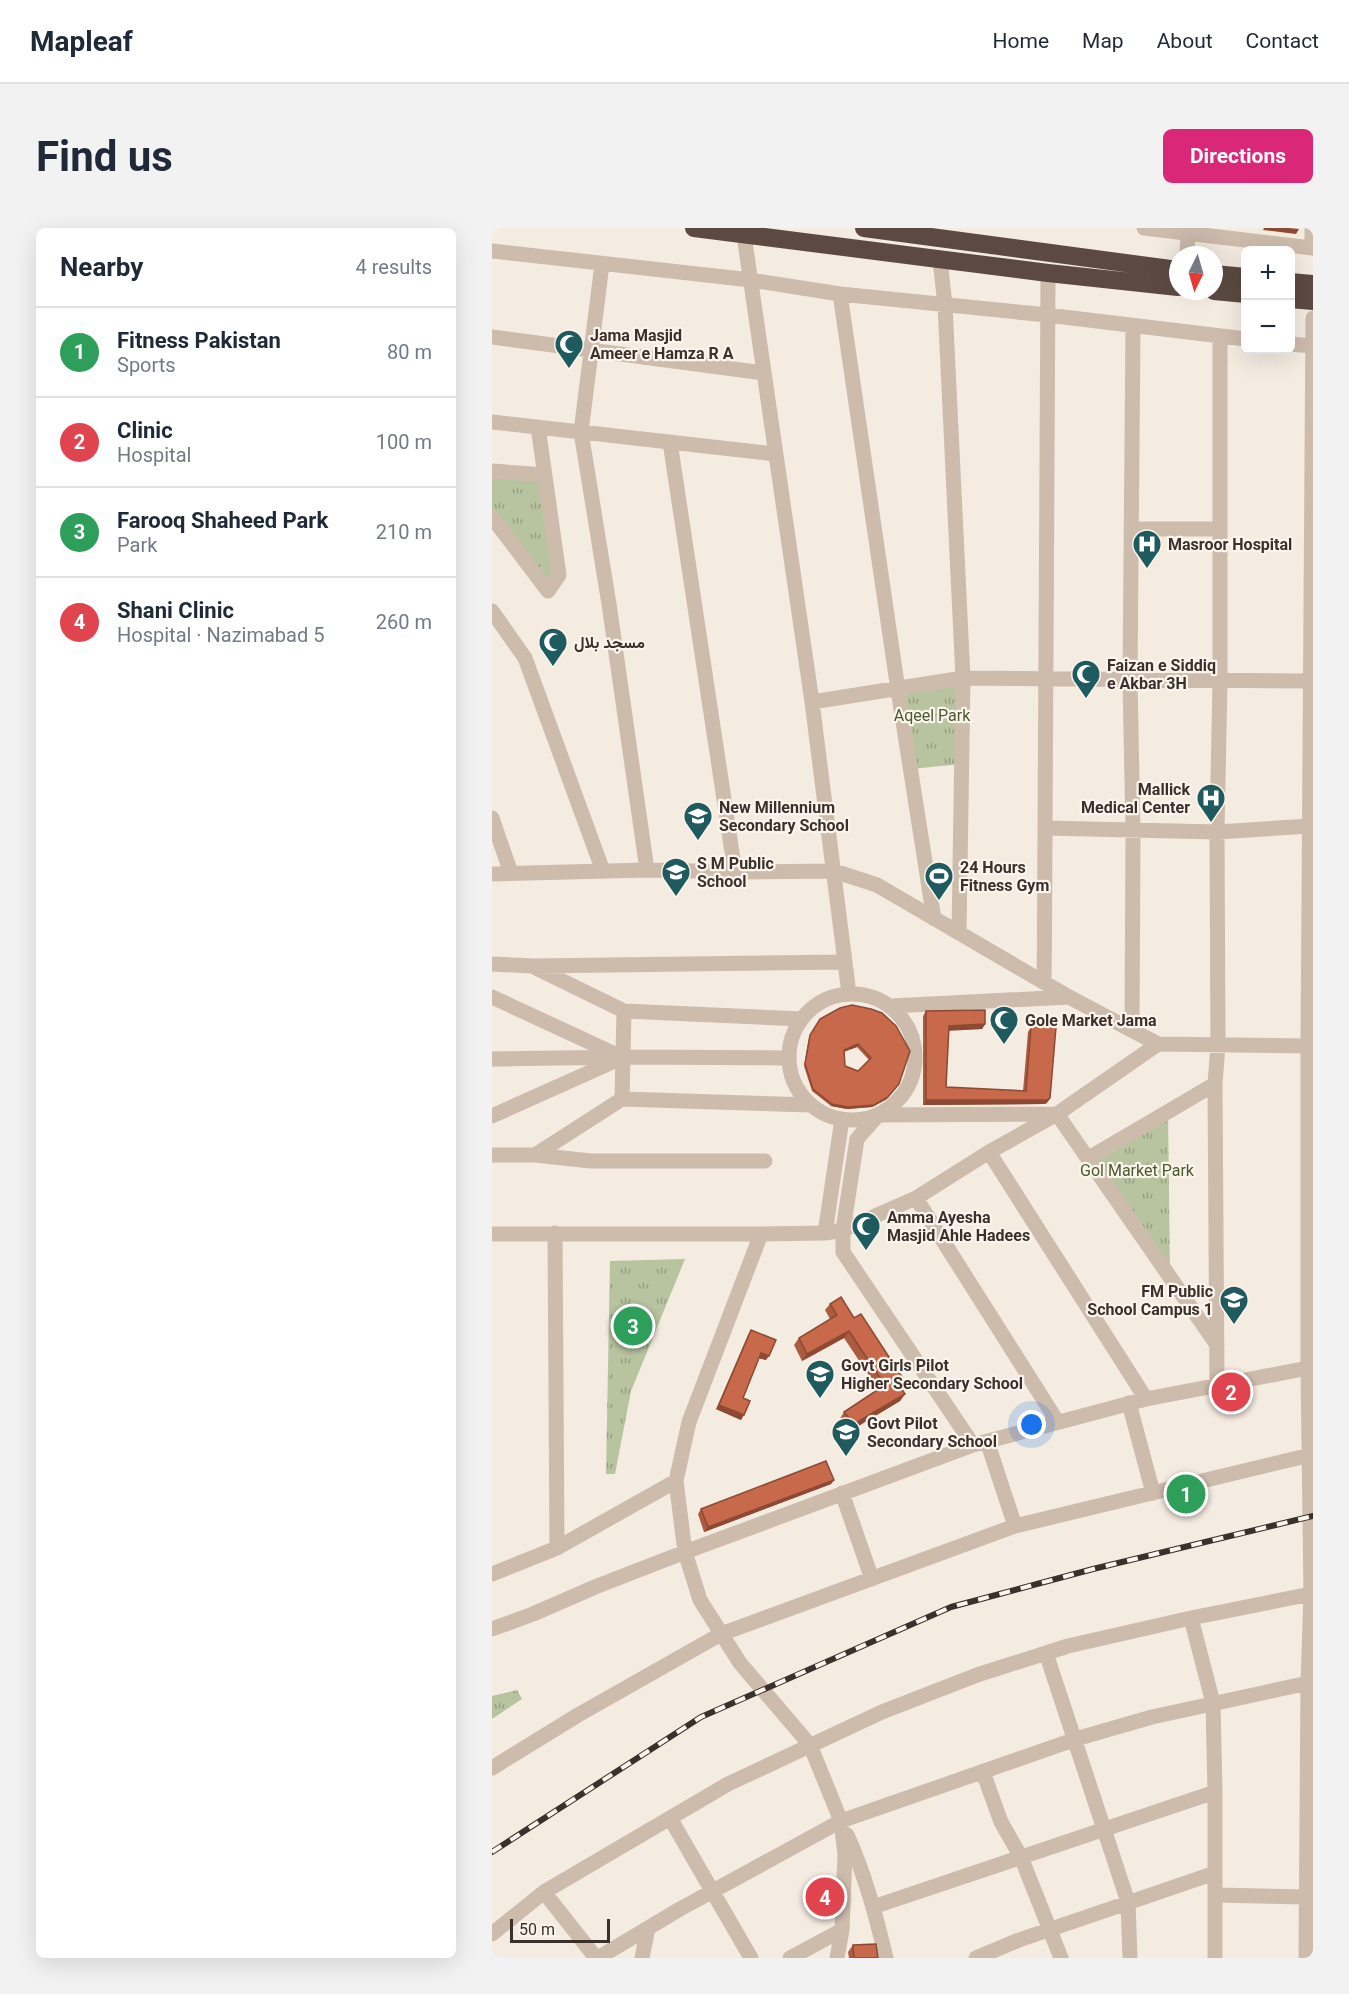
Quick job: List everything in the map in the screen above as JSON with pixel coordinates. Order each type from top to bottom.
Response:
[{"type":"highway","points":[[694,228],[940,260],[1169,286]]},
{"type":"highway","points":[[864,228],[1169,269]]},
{"type":"highway","points":[[1223,274],[1241,276]]},
{"type":"highway","points":[[1295,282],[1313,284]]},
{"type":"highway","points":[[1223,292],[1241,294]]},
{"type":"highway","points":[[1295,300],[1313,302]]},
{"type":"street","points":[[1144,228],[1251,234],[1312,248],[1312,228]]},
{"type":"street","points":[[1186,246],[1187,231]]},
{"type":"street","points":[[744,235],[812,702],[849,994]]},
{"type":"street","points":[[492,251],[751,280],[840,294],[1047,315],[1241,339]]},
{"type":"street","points":[[940,260],[945,305],[963,678],[959,933]]},
{"type":"street","points":[[602,264],[581,432],[609,604],[646,870]]},
{"type":"street","points":[[1044,982],[1048,273]]},
{"type":"street","points":[[840,294],[934,919]]},
{"type":"street","points":[[1306,1958],[1308,1683],[1311,1665],[1312,1598],[1311,1404],[1308,1368],[1311,1188],[1308,1046],[1311,904],[1309,681],[1313,318]]},
{"type":"street","points":[[1132,1030],[1133,831],[1130,680],[1133,326]]},
{"type":"street","points":[[492,337],[764,373]]},
{"type":"street","points":[[1217,1386],[1215,1084],[1218,1045],[1220,337]]},
{"type":"street","points":[[1295,344],[1313,346]]},
{"type":"street","points":[[492,422],[775,454]]},
{"type":"street","points":[[492,517],[548,591],[559,575],[538,427]]},
{"type":"street","points":[[670,442],[735,872]]},
{"type":"street","points":[[492,471],[545,475]]},
{"type":"street","points":[[1131,530],[1220,529]]},
{"type":"street","points":[[492,611],[525,658],[603,871]]},
{"type":"street","points":[[812,702],[963,678],[1309,681]]},
{"type":"street","points":[[492,818],[511,873]]},
{"type":"street","points":[[1046,828],[1217,832],[1310,820]]},
{"type":"street","points":[[492,874],[646,870],[834,871],[876,885],[1069,997],[1158,1044],[1308,1046]]},
{"type":"street","points":[[492,964],[533,966],[845,962]]},
{"type":"street","points":[[533,966],[624,1011],[802,1019]]},
{"type":"street","points":[[1016,1526],[980,1443],[843,1252],[843,1230],[857,1139],[878,1115],[897,1102],[910,1084],[915,1070],[915,1048],[908,1027],[891,1006],[871,996],[849,994],[834,996],[818,1004],[802,1019],[793,1034],[789,1058],[791,1075],[801,1095],[811,1105],[830,1116],[853,1121],[878,1115],[1058,1114]]},
{"type":"street","points":[[492,997],[622,1057]]},
{"type":"street","points":[[891,1006],[1069,997]]},
{"type":"street","points":[[622,1099],[624,1011]]},
{"type":"street","points":[[492,1234],[761,1234],[825,1233],[843,1230],[916,1198],[989,1152],[1058,1114],[1158,1044]]},
{"type":"street","points":[[492,1116],[622,1057]]},
{"type":"street","points":[[492,1059],[789,1058]]},
{"type":"street","points":[[1089,1158],[1215,1084]]},
{"type":"street","points":[[535,1155],[622,1099],[811,1105]]},
{"type":"street","points":[[1058,1114],[1217,1345]]},
{"type":"street","points":[[825,1233],[842,1119]]},
{"type":"street","points":[[989,1152],[1146,1399]]},
{"type":"street","points":[[492,1155],[535,1155],[591,1161],[765,1161]]},
{"type":"street","points":[[916,1198],[1057,1421]]},
{"type":"street","points":[[555,1233],[557,1548]]},
{"type":"street","points":[[761,1234],[689,1422],[676,1481],[684,1552],[700,1600],[721,1634],[741,1663],[810,1745],[858,1858],[886,1958]]},
{"type":"street","points":[[492,1629],[684,1552],[980,1443],[1146,1399],[1308,1368]]},
{"type":"street","points":[[1129,1403],[1153,1493]]},
{"type":"street","points":[[492,1768],[578,1715],[721,1634],[1016,1526],[1310,1455]]},
{"type":"street","points":[[492,1574],[557,1548],[676,1481]]},
{"type":"street","points":[[842,1494],[872,1579]]},
{"type":"street","points":[[492,1934],[544,1892],[728,1784],[882,1712],[977,1675],[1068,1646],[1191,1618],[1312,1598]]},
{"type":"street","points":[[1191,1618],[1213,1703],[1215,1958]]},
{"type":"street","points":[[1046,1653],[1128,1902],[1130,1958]]},
{"type":"street","points":[[544,1892],[597,1958],[712,1891],[841,1821],[1073,1740],[1152,1717],[1308,1683]]},
{"type":"street","points":[[983,1772],[1001,1822],[1021,1857],[1061,1958]]},
{"type":"street","points":[[873,1907],[1215,1792]]},
{"type":"street","points":[[670,1818],[751,1958]]},
{"type":"street","points":[[837,1958],[842,1930],[845,1854],[841,1821]]},
{"type":"street","points":[[976,1958],[1049,1929],[1215,1873]]},
{"type":"street","points":[[1215,1895],[1306,1897]]},
{"type":"street","points":[[642,1958],[648,1928]]},
{"type":"street","points":[[790,1958],[842,1930]]},
{"type":"green space","points":[[492,471],[545,475],[559,575],[548,591],[492,517]]},
{"type":"green space","name":"Aqeel Park","points":[[963,678],[961,764],[911,769],[898,690]]},
{"type":"green space","name":"Gol Market Park","points":[[1168,1112],[1170,1276],[1089,1158]]},
{"type":"green space","points":[[685,1259],[631,1391],[615,1474],[606,1474],[610,1261]]},
{"type":"green space","points":[[517,1690],[522,1699],[492,1719],[492,1696]]},
{"type":"building","points":[[852,1005],[882,1013],[896,1026],[910,1051],[899,1084],[888,1097],[874,1105],[848,1107],[832,1104],[813,1089],[805,1064],[810,1035],[820,1019],[840,1008]],"holes":[[[858,1044],[871,1058],[858,1071],[845,1066],[844,1050]]]},
{"type":"building","points":[[985,1010],[985,1024],[949,1026],[946,1087],[1026,1091],[1031,1027],[1056,1027],[1048,1100],[926,1100],[926,1011]]},
{"type":"building","points":[[841,1297],[854,1318],[861,1314],[904,1380],[898,1383],[905,1394],[854,1424],[844,1412],[885,1385],[849,1331],[807,1354],[799,1338],[837,1315],[830,1304]]},
{"type":"building","points":[[751,1330],[776,1340],[769,1356],[761,1353],[743,1398],[750,1401],[744,1415],[719,1405]]},
{"type":"building","points":[[826,1461],[834,1480],[708,1527],[701,1509]]},
{"type":"building","points":[[876,1944],[878,1958],[854,1958],[853,1945]]},
{"type":"railway","points":[[492,1852],[701,1717],[951,1607],[1093,1569],[1313,1516]]},
{"type":"place","name":"Jama Masjid Ameer e Hamza R A","points":[[569,370]]},
{"type":"place","name":"Masroor Hospital","points":[[1147,570]]},
{"type":"place","name":"مسجد بلال","points":[[553,668]]},
{"type":"place","name":"Faizan e Siddiq e Akbar 3H","points":[[1086,700]]},
{"type":"place","name":"Mallick Medical Center","points":[[1211,824]]},
{"type":"place","name":"New Millennium Secondary School","points":[[698,842]]},
{"type":"place","name":"S M Public School","points":[[676,898]]},
{"type":"place","name":"24 Hours Fitness Gym","points":[[939,902]]},
{"type":"place","name":"Gole Market Jama","points":[[1004,1046]]},
{"type":"place","name":"Amma Ayesha Masjid Ahle Hadees","points":[[866,1252]]},
{"type":"place","name":"Farooq Shaheed Park","points":[[633,1326]]},
{"type":"place","name":"FM Public School Campus 1","points":[[1234,1326]]},
{"type":"place","name":"Clinic","points":[[1231,1392]]},
{"type":"place","name":"Govt Girls Pilot Higher Secondary School","points":[[820,1400]]},
{"type":"place","name":"Govt Pilot Secondary School","points":[[846,1458]]},
{"type":"place","name":"Fitness Pakistan","points":[[1186,1494]]},
{"type":"place","name":"Shani Clinic","points":[[825,1897]]}]
